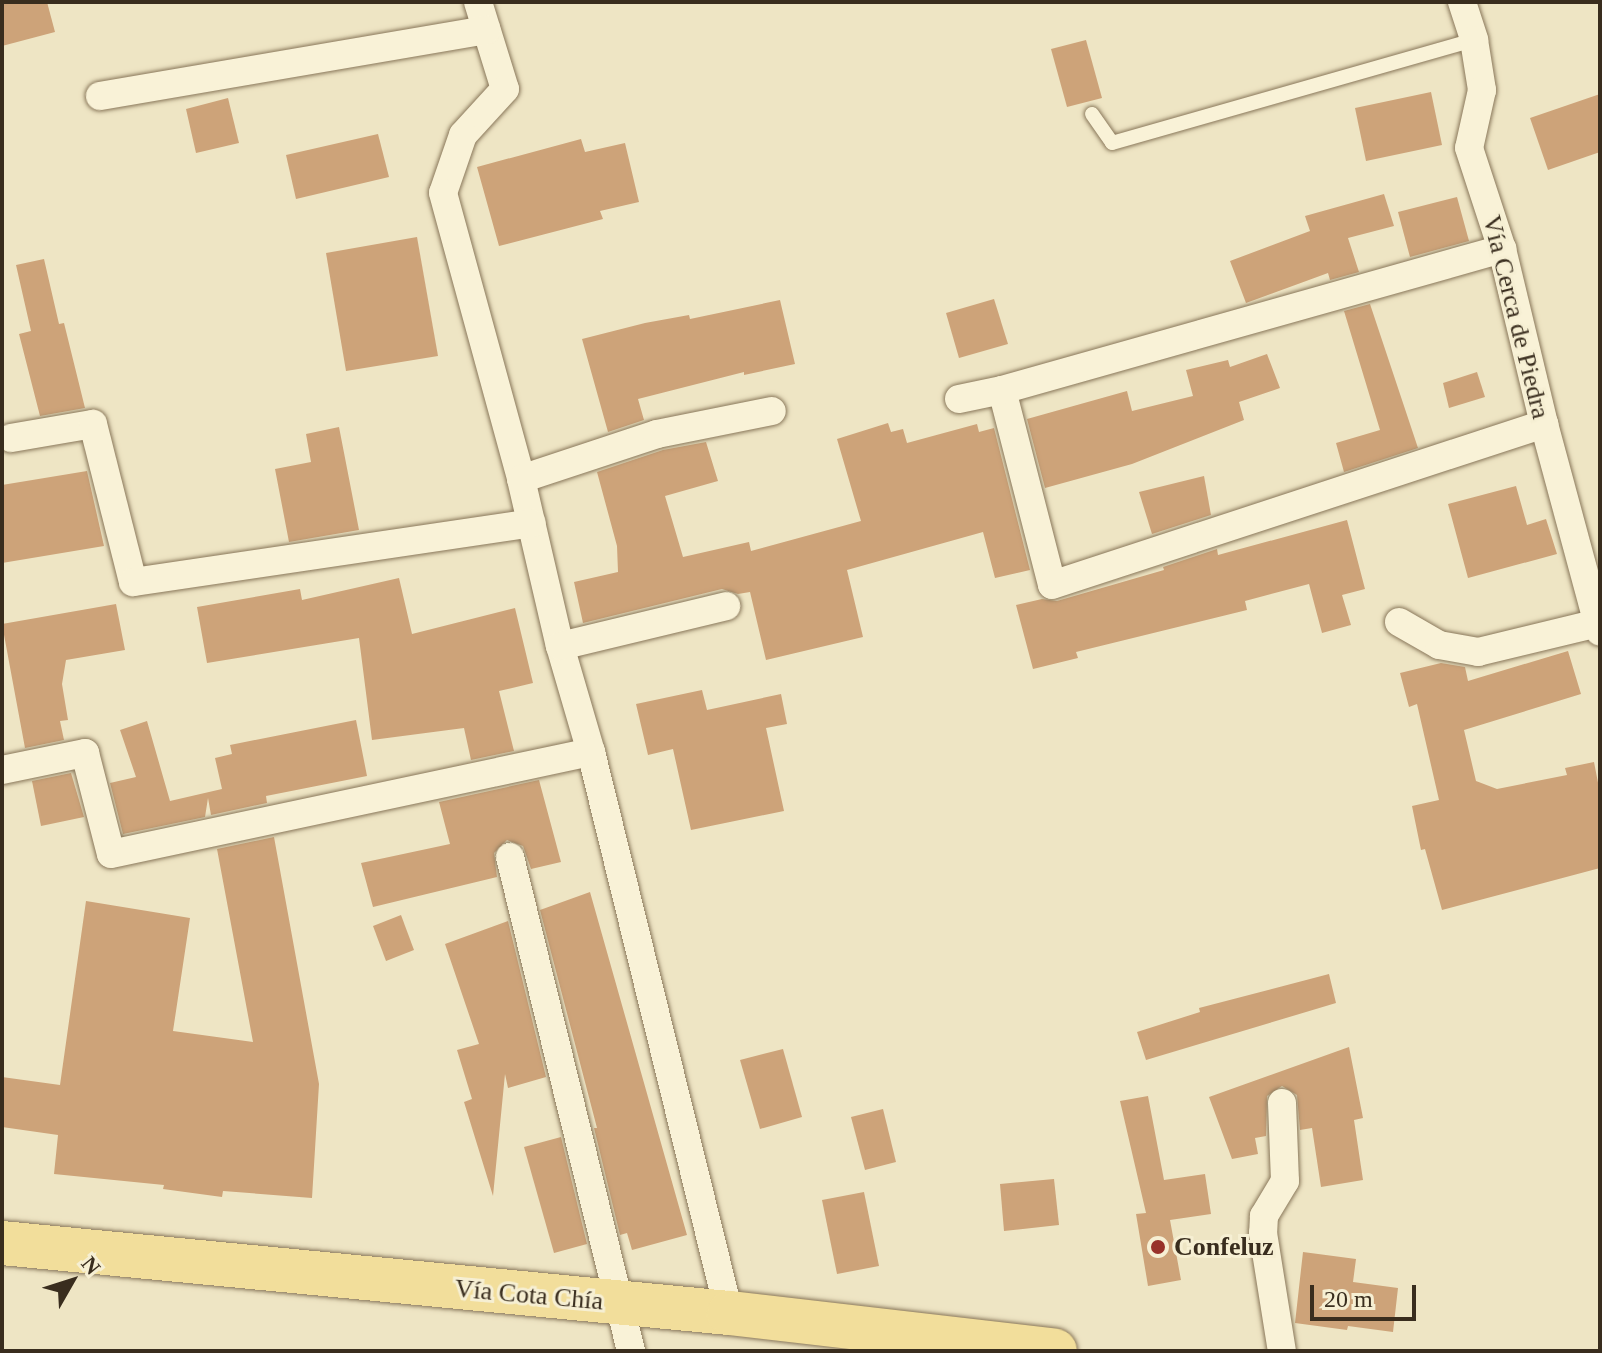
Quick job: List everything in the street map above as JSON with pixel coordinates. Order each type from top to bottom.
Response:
[{"type":"main road","name":"Vía Cota Chía","points":[[2,1243],[729,1313],[1055,1351]]},
{"type":"street","points":[[478,2],[505,89],[463,135],[443,193],[521,479],[560,646],[591,752],[729,1313]]},
{"type":"street","name":"Vía Cerca de Piedra","points":[[1462,2],[1474,40],[1482,90],[1469,148],[1502,249],[1544,424],[1599,628]]},
{"type":"street","points":[[100,96],[486,30]]},
{"type":"street","points":[[959,399],[1002,390],[1502,249]]},
{"type":"street","points":[[1002,390],[1052,585],[1544,424]]},
{"type":"street","points":[[521,479],[657,434],[772,411]]},
{"type":"street","points":[[11,438],[93,424],[133,582],[532,523]]},
{"type":"street","points":[[560,646],[726,606]]},
{"type":"street","points":[[1399,622],[1439,645],[1478,652],[1599,628]]},
{"type":"street","points":[[2,770],[85,753],[111,854],[591,752]]},
{"type":"street","points":[[510,857],[631,1351]]},
{"type":"street","points":[[1282,1103],[1285,1181],[1264,1216],[1263,1233],[1282,1351]]},
{"type":"lane","points":[[1092,114],[1112,143],[1474,40]]},
{"type":"building","points":[[2,2],[47,2],[55,32],[2,46]]},
{"type":"building","points":[[1086,40],[1102,98],[1067,107],[1051,49]]},
{"type":"building","points":[[1431,92],[1442,145],[1366,161],[1355,108]]},
{"type":"building","points":[[1600,94],[1600,152],[1548,170],[1530,118]]},
{"type":"building","points":[[228,98],[239,143],[196,153],[186,109]]},
{"type":"building","points":[[378,134],[389,177],[296,199],[286,155]]},
{"type":"building","points":[[581,139],[585,152],[625,143],[639,202],[600,211],[603,219],[499,246],[477,167]]},
{"type":"building","points":[[1384,194],[1394,226],[1348,238],[1359,272],[1330,280],[1328,273],[1246,303],[1230,261],[1310,231],[1305,216]]},
{"type":"building","points":[[1457,197],[1469,241],[1410,257],[1398,212]]},
{"type":"building","points":[[417,237],[438,356],[346,371],[326,253]]},
{"type":"building","points":[[44,259],[59,324],[64,323],[85,408],[40,416],[19,334],[31,331],[16,265]]},
{"type":"building","points":[[994,299],[1008,344],[959,358],[946,313]]},
{"type":"building","points":[[780,300],[795,364],[744,375],[744,372],[638,399],[644,420],[608,432],[582,339],[645,323],[689,315],[690,319]]},
{"type":"building","points":[[1370,304],[1418,448],[1344,472],[1336,443],[1380,430],[1344,311]]},
{"type":"building","points":[[1267,354],[1280,388],[1239,402],[1244,420],[1132,464],[1045,488],[1027,419],[1127,391],[1132,411],[1193,396],[1186,370],[1228,360],[1230,367]]},
{"type":"building","points":[[1477,372],[1485,397],[1449,408],[1443,383]]},
{"type":"building","points":[[888,423],[891,432],[903,429],[907,443],[977,424],[979,432],[994,428],[1030,570],[995,578],[983,532],[847,570],[863,637],[766,660],[750,592],[738,594],[722,589],[583,623],[574,582],[618,572],[617,546],[597,472],[663,450],[706,442],[718,481],[665,496],[683,557],[749,542],[751,551],[861,521],[837,439]]},
{"type":"building","points":[[339,427],[359,530],[289,542],[275,469],[311,462],[306,434]]},
{"type":"building","points":[[87,471],[104,546],[2,563],[2,485]]},
{"type":"building","points":[[1204,476],[1211,515],[1152,534],[1139,492]]},
{"type":"building","points":[[1516,486],[1527,525],[1546,519],[1557,554],[1468,578],[1448,504]]},
{"type":"building","points":[[1347,520],[1365,589],[1342,595],[1351,625],[1322,633],[1309,584],[1245,601],[1247,610],[1076,652],[1078,658],[1033,669],[1016,605],[1042,599],[1057,601],[1164,570],[1163,567],[1217,549],[1218,555]]},
{"type":"building","points":[[399,578],[412,634],[515,608],[533,683],[499,691],[514,751],[471,760],[464,728],[372,740],[359,638],[207,663],[197,607],[300,589],[302,600]]},
{"type":"building","points":[[116,604],[125,650],[66,660],[62,684],[68,720],[60,721],[64,740],[25,748],[2,624]]},
{"type":"building","points":[[1568,651],[1581,694],[1464,730],[1476,781],[1497,789],[1567,775],[1565,768],[1594,762],[1600,793],[1600,868],[1442,910],[1425,849],[1421,850],[1412,806],[1439,800],[1417,704],[1409,707],[1400,673],[1441,663],[1465,667],[1468,681]]},
{"type":"building","points":[[702,690],[707,710],[781,694],[787,724],[766,728],[784,811],[691,830],[673,749],[648,755],[636,704]]},
{"type":"building","points":[[356,720],[367,776],[266,796],[267,803],[211,815],[208,798],[205,817],[123,834],[110,783],[136,777],[120,730],[147,721],[170,801],[222,789],[215,758],[232,754],[230,745]]},
{"type":"building","points":[[71,773],[84,817],[41,826],[32,781]]},
{"type":"building","points":[[539,780],[561,862],[531,869],[523,846],[507,840],[494,853],[497,877],[373,907],[361,863],[450,844],[439,802]]},
{"type":"building","points":[[274,837],[319,1084],[312,1198],[223,1191],[222,1197],[163,1189],[164,1185],[54,1174],[58,1135],[2,1127],[2,1077],[60,1085],[86,901],[190,918],[173,1031],[253,1042],[217,849]]},
{"type":"building","points":[[590,892],[687,1235],[632,1250],[627,1233],[620,1235],[594,1128],[597,1128],[540,910]]},
{"type":"building","points":[[401,915],[414,950],[386,961],[373,926]]},
{"type":"building","points":[[508,921],[546,1077],[508,1088],[505,1074],[493,1196],[464,1102],[472,1099],[457,1050],[479,1044],[445,944]]},
{"type":"building","points":[[1329,974],[1336,1003],[1146,1060],[1137,1032],[1200,1012],[1199,1008]]},
{"type":"building","points":[[1349,1047],[1363,1118],[1354,1120],[1363,1180],[1321,1187],[1312,1128],[1300,1130],[1297,1095],[1282,1086],[1267,1096],[1266,1136],[1255,1138],[1258,1154],[1232,1159],[1209,1097]]},
{"type":"building","points":[[783,1049],[802,1117],[760,1129],[740,1060]]},
{"type":"building","points":[[1148,1096],[1164,1180],[1205,1174],[1211,1214],[1170,1220],[1181,1280],[1148,1286],[1136,1214],[1146,1213],[1120,1101]]},
{"type":"building","points":[[883,1109],[896,1162],[865,1170],[851,1117]]},
{"type":"building","points":[[561,1137],[587,1244],[554,1253],[524,1147]]},
{"type":"building","points":[[1054,1179],[1059,1225],[1004,1231],[1000,1184]]},
{"type":"building","points":[[864,1192],[879,1266],[837,1274],[822,1200]]},
{"type":"building","points":[[1303,1252],[1356,1259],[1353,1282],[1398,1288],[1393,1332],[1295,1323]]},
{"type":"place","name":"Confeluz","points":[[1158,1247]]}]
